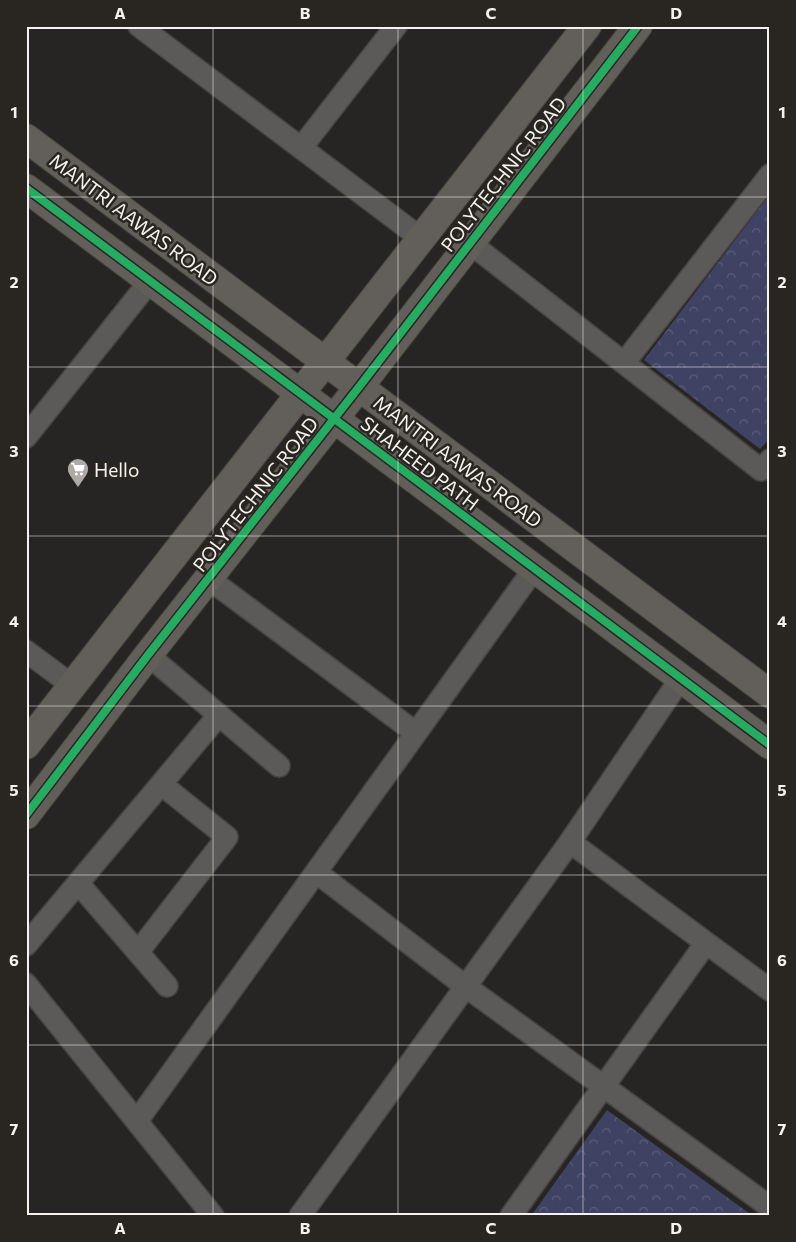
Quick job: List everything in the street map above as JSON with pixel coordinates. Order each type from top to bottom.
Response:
[{"type":"street","points":[[139,26],[422,239]]},
{"type":"street","points":[[26,745],[587,26]]},
{"type":"street","name":"POLYTECHNIC ROAD","points":[[26,815],[638,26]]},
{"type":"street","points":[[301,148],[391,28]]},
{"type":"street","name":"MANTRI AAWAS ROAD","points":[[26,138],[770,694]]},
{"type":"street","points":[[624,363],[770,175]]},
{"type":"street","name":"SHAHEED PATH","points":[[26,188],[770,745]]},
{"type":"street","points":[[470,243],[761,470],[770,460]]},
{"type":"street","points":[[27,434],[150,281]]},
{"type":"street","points":[[137,1121],[534,569]]},
{"type":"street","points":[[209,579],[416,733]]},
{"type":"street","points":[[26,651],[72,686]]},
{"type":"street","points":[[148,656],[279,766]]},
{"type":"street","points":[[300,1216],[570,842],[681,678]]},
{"type":"street","points":[[26,945],[219,715]]},
{"type":"street","points":[[138,952],[227,837],[161,784]]},
{"type":"street","points":[[570,842],[770,990]]},
{"type":"street","points":[[316,872],[466,986],[770,1207]]},
{"type":"street","points":[[78,883],[167,986]]},
{"type":"street","points":[[511,1216],[706,942]]},
{"type":"street","points":[[31,997],[137,1121],[213,1216]]},
{"type":"green space","points":[[770,194],[770,438],[760,449],[644,360]]},
{"type":"green space","points":[[607,1110],[753,1216],[531,1216]]},
{"type":"cycle path","points":[[26,815],[148,655],[359,387],[638,26]]},
{"type":"cycle path","points":[[26,188],[770,745]]},
{"type":"place","name":"Hello","points":[[78,488]]}]
